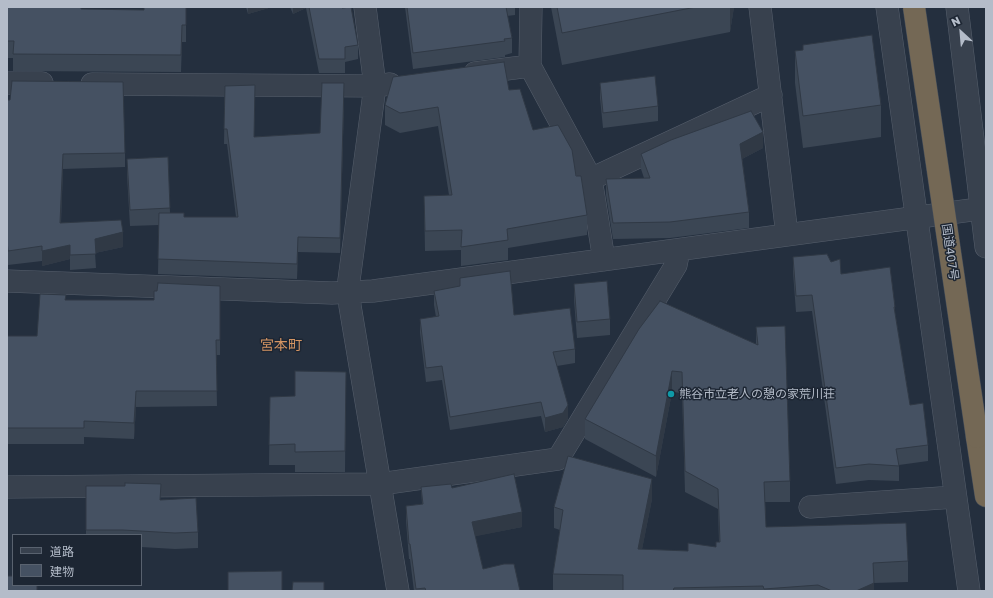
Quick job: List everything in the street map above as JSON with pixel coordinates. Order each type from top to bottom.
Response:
[{"type":"highway","name":"国道407号","points":[[914,7],[986,496]]},
{"type":"street","points":[[365,7],[375,86],[349,280],[349,292],[350,306],[398,591]]},
{"type":"street","points":[[531,7],[530,66],[591,179],[604,260]]},
{"type":"street","points":[[760,7],[788,235]]},
{"type":"street","points":[[887,7],[969,591]]},
{"type":"street","points":[[957,7],[984,208],[986,247]]},
{"type":"street","points":[[453,76],[530,66]]},
{"type":"street","points":[[7,83],[375,86],[406,82]]},
{"type":"street","points":[[591,179],[771,95]]},
{"type":"street","points":[[7,281],[332,294],[373,291],[984,208]]},
{"type":"street","points":[[7,487],[380,484],[558,459],[676,265],[679,250]]},
{"type":"street","points":[[810,507],[955,497]]},
{"type":"building","points":[[7,7],[81,7],[81,9],[144,10],[144,7],[186,7],[186,25],[182,25],[181,55],[13,54],[14,41],[7,41]]},
{"type":"building","points":[[309,7],[351,7],[358,45],[345,47],[345,59],[319,59]]},
{"type":"building","points":[[407,7],[506,7],[512,38],[504,39],[505,41],[413,53]]},
{"type":"building","points":[[557,7],[696,7],[562,33]]},
{"type":"building","points":[[872,35],[881,105],[803,116],[795,51],[803,50],[803,45]]},
{"type":"building","points":[[504,62],[509,90],[520,89],[533,130],[558,125],[572,150],[576,176],[581,176],[587,215],[507,229],[508,240],[461,247],[462,230],[425,231],[424,196],[452,195],[438,107],[400,113],[385,105],[393,77]]},
{"type":"building","points":[[655,76],[658,106],[603,113],[600,83]]},
{"type":"building","points":[[12,81],[123,82],[125,153],[63,154],[60,223],[121,220],[123,232],[95,239],[96,254],[70,255],[70,245],[42,251],[42,246],[8,251],[7,100],[10,100]]},
{"type":"building","points":[[322,83],[344,83],[340,238],[298,237],[297,264],[158,259],[159,213],[184,213],[184,217],[238,217],[227,129],[224,129],[225,86],[255,85],[254,137],[320,133]]},
{"type":"building","points":[[751,111],[763,132],[740,144],[749,212],[670,222],[613,223],[606,179],[650,178],[641,154],[671,140]]},
{"type":"building","points":[[168,157],[170,208],[130,210],[127,159]]},
{"type":"building","points":[[827,254],[831,262],[840,259],[841,274],[890,267],[894,307],[910,405],[923,403],[928,445],[896,449],[899,466],[869,464],[836,468],[812,295],[796,296],[793,257]]},
{"type":"building","points":[[510,271],[514,315],[570,308],[575,349],[553,352],[568,405],[563,413],[545,418],[541,402],[450,417],[442,366],[426,368],[420,319],[439,316],[434,291],[460,286],[460,278]]},
{"type":"building","points":[[607,281],[610,319],[577,322],[574,284]]},
{"type":"building","points":[[158,283],[220,286],[220,340],[216,340],[217,391],[136,391],[134,423],[84,421],[84,428],[7,428],[7,336],[37,336],[40,294],[66,295],[65,300],[154,300],[154,291],[157,291]]},
{"type":"building","points":[[660,301],[758,345],[756,327],[785,326],[790,481],[764,482],[766,527],[906,523],[908,561],[873,563],[874,583],[856,591],[832,591],[818,585],[764,589],[763,586],[674,588],[673,591],[623,591],[623,575],[553,574],[563,510],[554,507],[568,456],[652,479],[638,549],[688,551],[688,543],[716,547],[716,542],[720,542],[718,489],[685,471],[682,372],[672,371],[656,456],[585,419],[639,329]]},
{"type":"building","points":[[295,371],[346,372],[345,451],[295,452],[295,444],[269,445],[270,397],[295,396]]},
{"type":"building","points":[[514,474],[522,512],[472,522],[483,569],[504,564],[514,564],[520,591],[426,591],[425,588],[416,589],[409,544],[406,506],[423,504],[421,487],[451,484],[452,488]]},
{"type":"building","points":[[125,483],[161,484],[160,500],[196,498],[198,532],[175,533],[123,530],[86,530],[86,486],[125,486]]},
{"type":"building","points":[[282,571],[282,591],[228,591],[228,572]]},
{"type":"building","points":[[7,576],[12,576],[12,586],[37,586],[37,591],[7,591]]},
{"type":"building","points":[[293,582],[324,582],[324,591],[292,591]]},
{"type":"place","name":"熊谷市立老人の憩の家荒川荘","points":[[671,394]]},
{"type":"district","name":"宮本町","points":[[281,346]]}]
